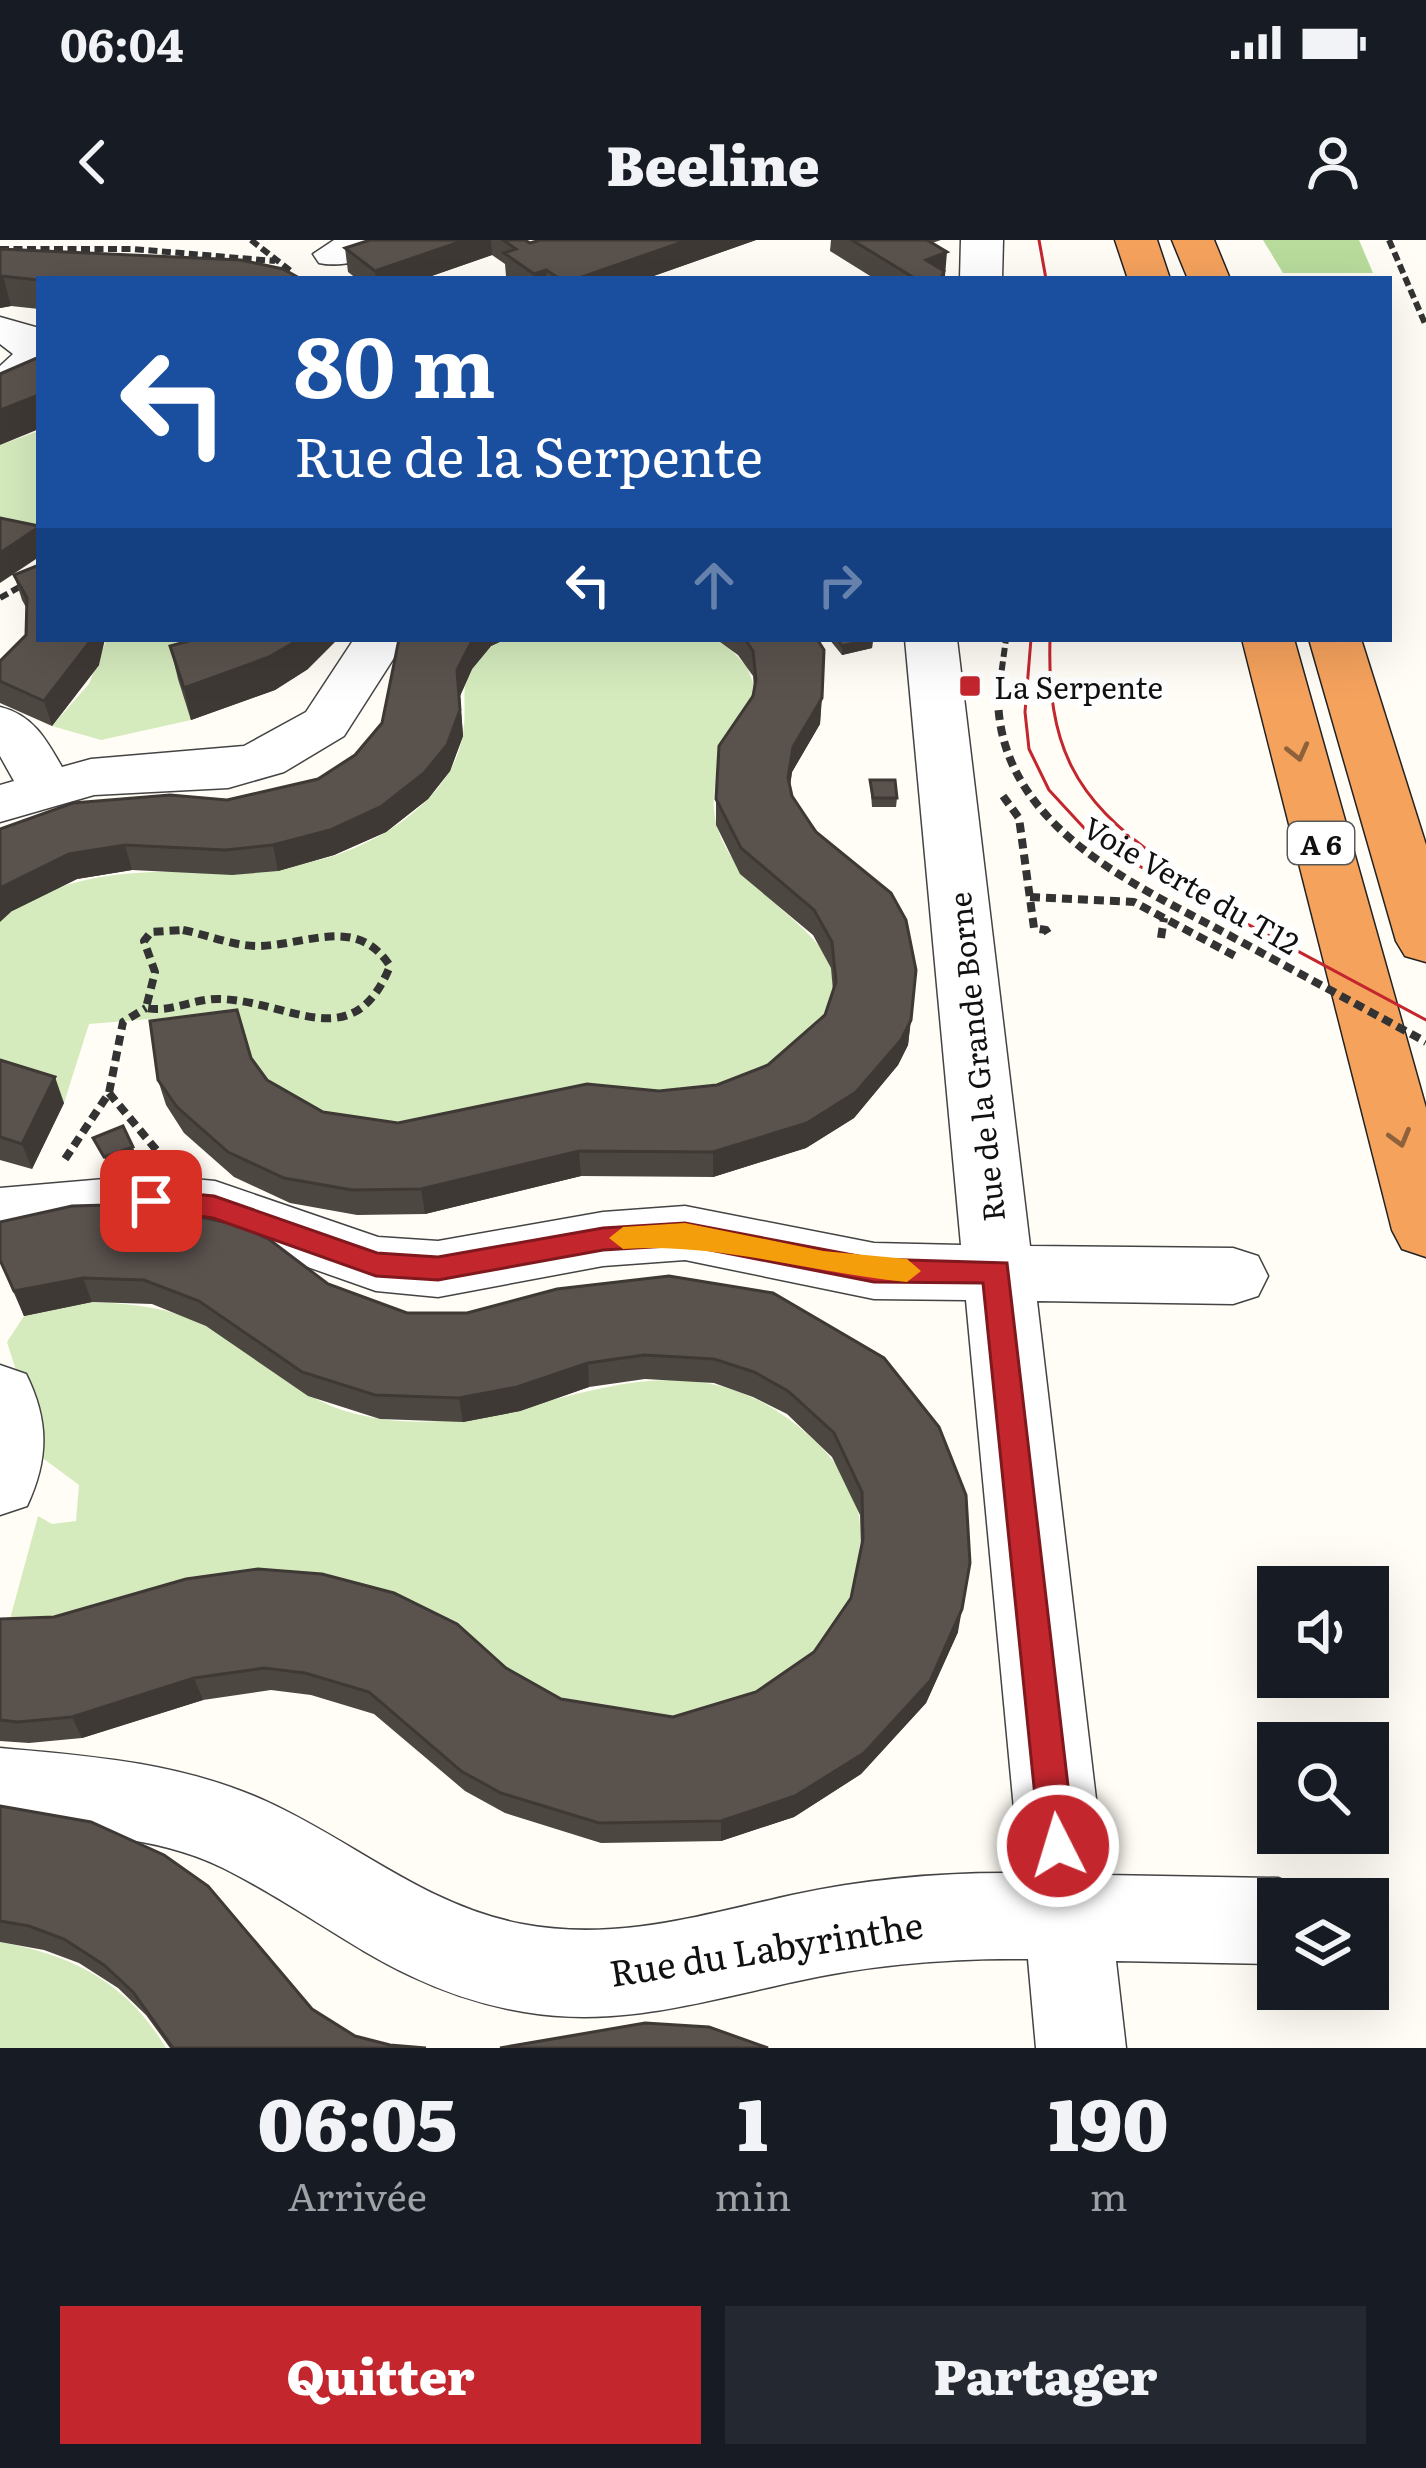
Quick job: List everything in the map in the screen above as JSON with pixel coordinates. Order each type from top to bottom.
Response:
[{"type":"highway","points":[[1136,240],[1148,276]]},
{"type":"highway","points":[[1192,240],[1208,276]]},
{"type":"highway","name":"A 6","points":[[1269,642],[1426,1230]]},
{"type":"highway","name":"A 6","points":[[1336,642],[1426,941]]},
{"type":"street","points":[[334,254],[375,240]]},
{"type":"street","points":[[981,276],[982,240]]},
{"type":"street","points":[[0,383],[31,365],[24,340]]},
{"type":"street","points":[[0,724],[20,742],[22,795],[91,777],[228,770],[264,759],[325,724],[378,642]]},
{"type":"street","name":"Rue de la Grande Borne","points":[[931,642],[1081,2048]]},
{"type":"street","points":[[8,1214],[151,1201],[214,1207],[376,1264],[438,1269],[603,1239],[685,1234],[874,1270],[1233,1276]]},
{"type":"street","points":[[0,1395],[10,1433],[0,1483]]},
{"type":"street","name":"Rue du Labyrinthe","points":[[0,1789],[134,1800],[241,1832],[290,1857],[355,1904],[420,1940],[522,1968],[594,1976],[688,1965],[797,1937],[913,1920],[1257,1921]]},
{"type":"path","points":[[0,249],[133,249],[275,261],[251,240]]},
{"type":"path","points":[[1389,240],[1426,326]]},
{"type":"path","points":[[0,598],[36,578]]},
{"type":"path","name":"Voie Verte du T12","points":[[1006,642],[998,708],[1005,753],[1020,784],[1063,838],[1426,1042]]},
{"type":"path","points":[[1030,897],[1115,898],[1237,957]]},
{"type":"path","points":[[1161,938],[1164,918]]},
{"type":"path","points":[[8,1214],[67,1156],[109,1093],[124,1022],[146,1008],[155,971],[144,941],[152,932],[183,930],[262,946],[331,934],[355,937],[384,953],[389,966],[373,998],[356,1013],[332,1020],[296,1019],[221,999],[159,1012],[146,1008]]},
{"type":"green space","points":[[1263,240],[1359,240],[1373,273],[1283,273]]},
{"type":"green space","points":[[36,432],[36,548],[0,538],[0,445]]},
{"type":"green space","points":[[106,642],[256,642],[191,720],[101,740],[52,726],[89,684]]},
{"type":"green space","points":[[498,642],[724,642],[747,667],[756,691],[716,780],[718,828],[733,858],[755,885],[825,954],[836,979],[831,1016],[788,1077],[403,1148],[157,1046],[150,1019],[89,1024],[64,1103],[0,1083],[0,920],[45,893],[92,879],[286,867],[336,855],[386,832],[422,805],[450,770],[461,743],[468,676]]},
{"type":"green space","points":[[92,1302],[151,1308],[192,1320],[327,1404],[381,1419],[440,1421],[657,1380],[709,1383],[762,1402],[823,1449],[856,1504],[859,1557],[846,1624],[821,1659],[710,1731],[4,1641],[38,1516],[52,1524],[76,1521],[79,1485],[44,1459],[7,1342],[24,1316]]},
{"type":"green space","points":[[0,1942],[51,1955],[96,1976],[134,2006],[166,2048],[0,2048]]},
{"type":"building","points":[[370,240],[465,240],[375,271],[345,248]]},
{"type":"building","points":[[503,240],[688,240],[585,276],[555,276],[546,270],[534,274],[504,253],[516,249]]},
{"type":"building","points":[[852,240],[927,240],[947,252],[926,260],[944,271],[942,276],[911,276]]},
{"type":"building","points":[[0,249],[241,260],[296,276],[36,276],[36,280],[0,276]]},
{"type":"building","points":[[36,358],[36,396],[0,410],[0,374]]},
{"type":"building","points":[[0,518],[36,525],[36,529],[0,553]]},
{"type":"building","points":[[36,566],[36,642],[90,642],[44,701],[0,681],[0,661],[26,635],[27,598],[14,575]]},
{"type":"building","points":[[295,642],[269,657],[184,688],[170,646]]},
{"type":"building","points":[[398,642],[471,642],[457,670],[460,710],[447,745],[424,773],[382,806],[330,830],[273,845],[226,850],[125,845],[69,854],[0,888],[0,829],[73,803],[170,795],[227,800],[318,779],[355,755],[382,723]]},
{"type":"building","points":[[747,642],[819,642],[824,650],[822,698],[793,747],[788,778],[792,796],[816,832],[891,893],[906,920],[916,970],[911,1020],[901,1040],[856,1092],[807,1123],[713,1152],[579,1151],[421,1189],[352,1190],[284,1178],[228,1152],[177,1107],[158,1080],[150,1021],[237,1010],[251,1058],[267,1080],[323,1112],[398,1123],[587,1084],[659,1091],[717,1085],[768,1065],[825,1015],[836,982],[832,942],[814,910],[741,848],[716,799],[719,746],[753,696],[753,651]]},
{"type":"building","points":[[870,780],[895,780],[897,798],[873,798]]},
{"type":"building","points":[[0,1060],[55,1077],[22,1144],[0,1137]]},
{"type":"building","points":[[123,1126],[133,1147],[104,1157],[93,1138]]},
{"type":"building","points":[[142,1204],[242,1226],[270,1240],[328,1284],[407,1313],[467,1313],[557,1289],[669,1276],[773,1293],[884,1358],[939,1427],[966,1495],[970,1563],[962,1609],[930,1681],[864,1753],[795,1796],[721,1821],[599,1823],[501,1793],[461,1771],[369,1692],[305,1673],[264,1668],[194,1678],[72,1717],[0,1720],[0,1619],[54,1617],[186,1579],[258,1569],[322,1574],[394,1593],[457,1624],[506,1668],[561,1699],[673,1717],[756,1692],[814,1652],[851,1598],[863,1539],[862,1492],[834,1433],[788,1391],[754,1372],[714,1359],[644,1355],[588,1363],[517,1387],[459,1398],[375,1395],[302,1372],[199,1301],[144,1280],[83,1278],[14,1291],[0,1260],[0,1222],[72,1206]]},
{"type":"building","points":[[0,1806],[91,1822],[164,1855],[208,1886],[312,2009],[355,2036],[426,2048],[173,2048],[133,1992],[104,1965],[64,1939],[0,1921]]},
{"type":"building","points":[[645,2023],[709,2027],[768,2048],[500,2048]]},
{"type":"tram line","points":[[1039,240],[1045,276]]},
{"type":"tram line","points":[[1031,642],[1025,712],[1029,749],[1049,790],[1085,829],[1141,867],[1426,1020]]},
{"type":"tram line","points":[[1050,642],[1054,710],[1071,766],[1106,814],[1160,859]]},
{"type":"slow traffic","points":[[623,1238],[685,1234],[736,1240],[823,1262],[907,1271]]},
{"type":"place","name":"La Serpente","points":[[970,686]]},
{"type":"route","points":[[151,1201],[214,1207],[376,1264],[438,1269],[603,1239],[685,1234],[736,1240],[874,1270],[997,1271],[1058,1846]]}]
